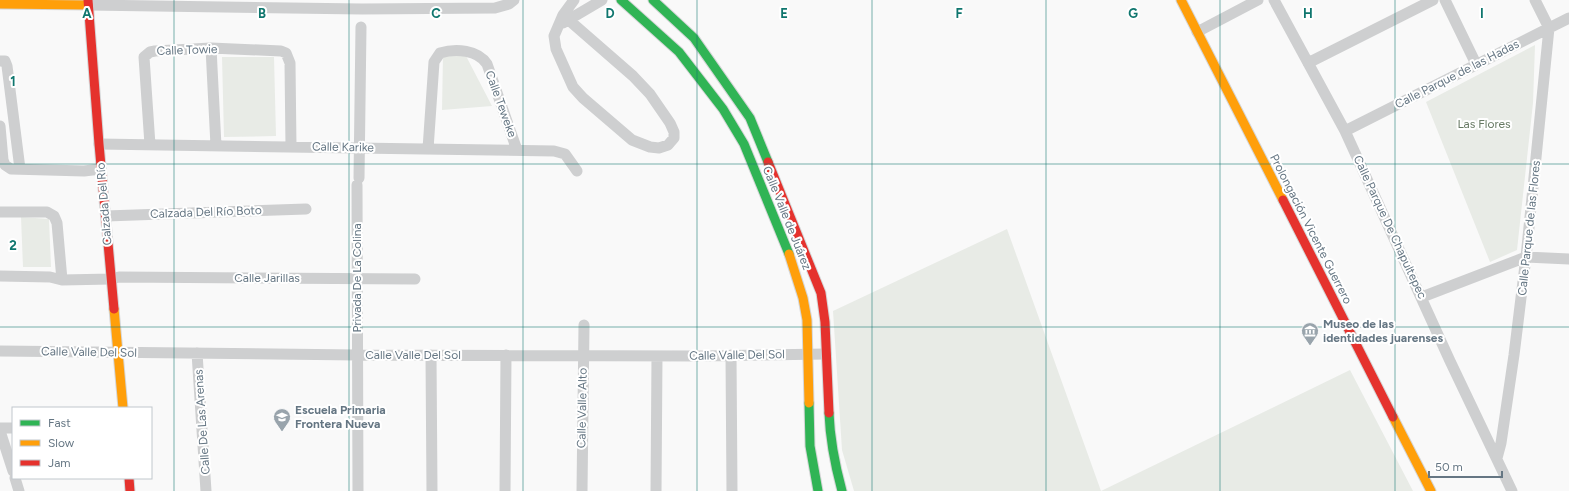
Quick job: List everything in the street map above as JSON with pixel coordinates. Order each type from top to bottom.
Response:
[{"type":"street","points":[[0,4],[88,2],[328,4],[362,9],[495,8],[509,4],[514,0]]},
{"type":"street","points":[[564,20],[633,76],[650,94],[670,123],[674,132],[674,138],[668,145],[659,148],[650,147],[632,140],[577,92],[569,79],[556,49],[554,36],[574,0]]},
{"type":"street","points":[[564,20],[602,0]]},
{"type":"street","name":"Calle Valle de Juárez","points":[[621,0],[686,45],[744,144],[792,260],[804,298],[810,446],[818,491]]},
{"type":"street","name":"Calle Valle de Juárez","points":[[653,0],[686,45],[750,118],[821,293],[825,322],[830,437],[835,466],[842,491]]},
{"type":"street","name":"Prolongación Vicente Guerrero","points":[[1181,0],[1431,491]]},
{"type":"street","points":[[1197,32],[1258,0]]},
{"type":"street","name":"Calle Parque De Chapultepec","points":[[1274,0],[1345,131],[1450,361],[1512,491]]},
{"type":"street","points":[[1308,63],[1433,0]]},
{"type":"street","points":[[1445,0],[1476,64]]},
{"type":"street","points":[[1535,0],[1549,28]]},
{"type":"street","name":"Calzada Del Río","points":[[88,2],[101,169],[114,276],[123,407]]},
{"type":"street","name":"Calle Parque de las Hadas","points":[[1345,131],[1569,18]]},
{"type":"street","name":"Privada De La Colina","points":[[358,491],[357,279],[361,27]]},
{"type":"street","name":"Calle Parque de las Flores","points":[[1497,458],[1514,355],[1526,257],[1549,28]]},
{"type":"street","points":[[211,48],[216,146]]},
{"type":"street","name":"Calle Towie","points":[[150,145],[144,57],[155,50],[211,48],[281,50],[286,53],[290,63],[291,147]]},
{"type":"street","name":"Calle Teweke","points":[[428,149],[434,62],[440,53],[449,51],[470,52],[483,58],[517,150]]},
{"type":"street","points":[[0,61],[5,61],[7,66],[20,169]]},
{"type":"street","points":[[0,126],[3,160],[5,165],[11,169],[84,171],[101,169]]},
{"type":"street","name":"Calle Karike","points":[[99,144],[360,147],[559,152],[569,158],[577,171]]},
{"type":"street","name":"Calzada Del Río Boto","points":[[106,216],[306,209]]},
{"type":"street","points":[[0,212],[47,212],[54,216],[57,223],[61,277]]},
{"type":"street","points":[[1422,297],[1526,257],[1569,259]]},
{"type":"street","name":"Calle Jarillas","points":[[0,276],[50,278],[114,276],[415,279]]},
{"type":"street","points":[[804,298],[821,293]]},
{"type":"street","name":"Calle Valle Alto","points":[[582,491],[584,325]]},
{"type":"street","name":"Calle Valle Del Sol","points":[[0,351],[583,356],[826,354]]},
{"type":"street","name":"Calle De Las Arenas","points":[[197,353],[206,491]]},
{"type":"street","points":[[431,355],[432,491]]},
{"type":"street","points":[[505,491],[506,355]]},
{"type":"street","points":[[731,355],[732,491]]},
{"type":"street","points":[[656,491],[657,356]]},
{"type":"street","points":[[12,428],[0,429],[12,467]]},
{"type":"street","points":[[15,479],[19,491]]},
{"type":"street","points":[[129,479],[130,491]]},
{"type":"green space","name":"Las Flores","points":[[1535,45],[1533,103],[1517,250],[1490,262],[1426,102]]},
{"type":"green space","points":[[465,54],[492,106],[442,110],[443,55]]},
{"type":"green space","points":[[222,57],[274,57],[276,136],[224,137]]},
{"type":"green space","points":[[21,217],[49,219],[51,267],[23,267]]},
{"type":"green space","points":[[1007,229],[1101,491],[854,491],[842,450],[833,311]]},
{"type":"green space","points":[[1350,370],[1413,491],[1101,491]]},
{"type":"traffic: fast","points":[[621,0],[679,52],[723,109],[744,144],[789,254]]},
{"type":"traffic: fast","points":[[653,0],[694,38],[750,118],[768,162]]},
{"type":"traffic: fast","points":[[809,403],[810,446],[818,491]]},
{"type":"traffic: fast","points":[[829,413],[833,452],[842,491]]},
{"type":"traffic: slow","points":[[1181,0],[1283,200]]},
{"type":"traffic: slow","points":[[0,4],[88,5]]},
{"type":"traffic: slow","points":[[789,254],[803,298],[807,320],[809,403]]},
{"type":"traffic: slow","points":[[114,309],[123,407]]},
{"type":"traffic: slow","points":[[1393,417],[1431,491]]},
{"type":"traffic: jam","points":[[88,0],[114,309]]},
{"type":"traffic: jam","points":[[768,162],[821,293],[825,322],[829,413]]},
{"type":"traffic: jam","points":[[1283,200],[1393,417]]},
{"type":"traffic: jam","points":[[129,479],[130,491]]},
{"type":"place","name":"Museo de las identidades juarenses","points":[[1310,346]]},
{"type":"place","name":"Escuela Primaria Frontera Nueva","points":[[282,432]]}]
